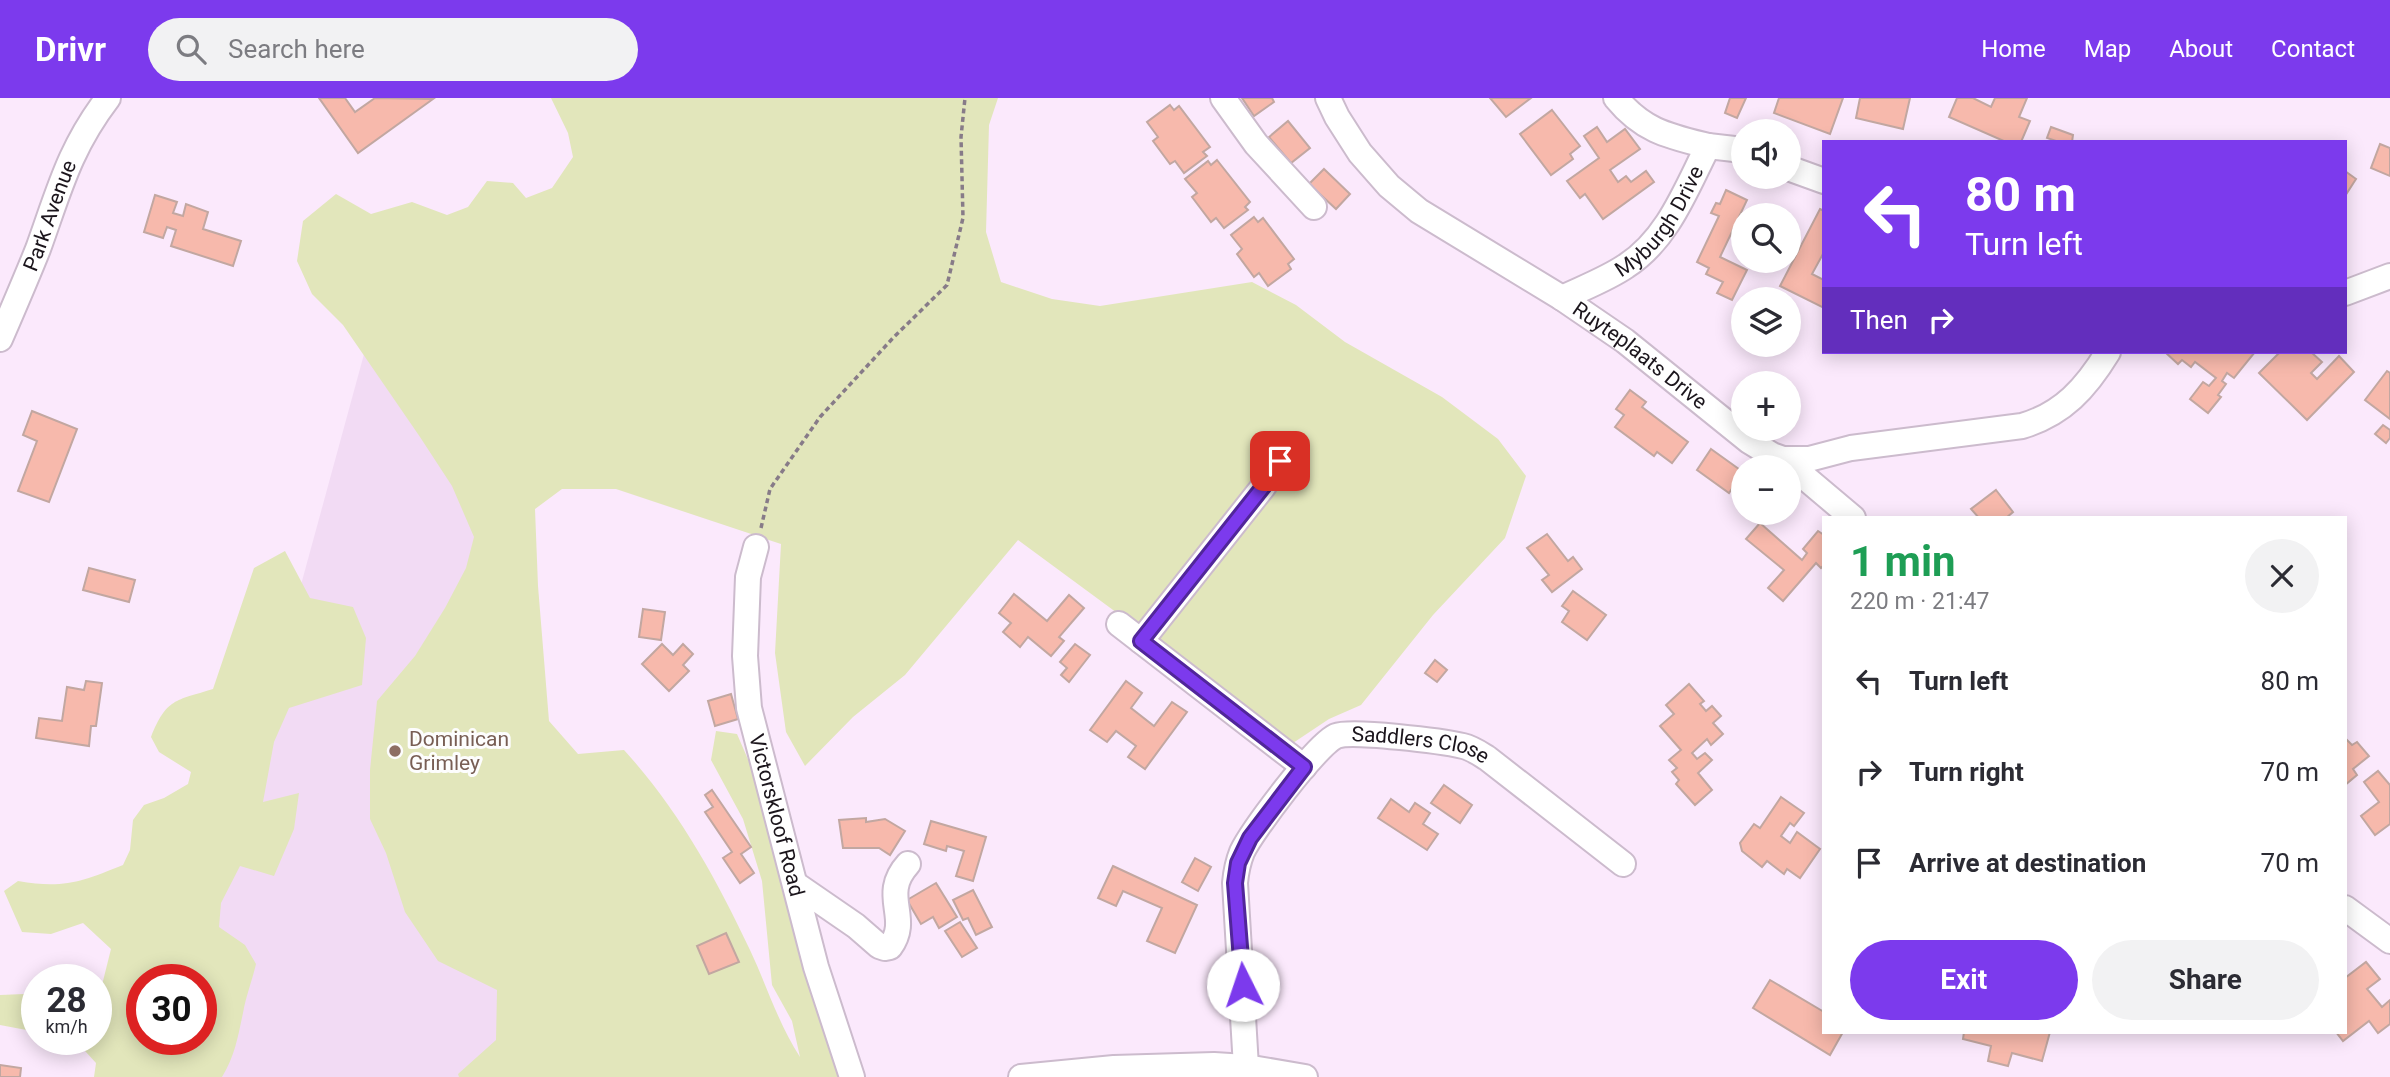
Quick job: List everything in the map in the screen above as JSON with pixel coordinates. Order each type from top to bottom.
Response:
[{"type":"street","name":"Park Avenue","points":[[0,339],[37,250],[65,172],[88,125],[108,98]]},
{"type":"street","points":[[1223,98],[1256,144],[1314,207]]},
{"type":"street","name":"Ruyteplaats Drive","points":[[1328,98],[1360,153],[1398,194],[1430,219],[1562,298],[1625,341],[1749,441],[1777,455]]},
{"type":"street","points":[[1616,98],[1630,115],[1653,130],[1708,146]]},
{"type":"street","name":"Myburgh Drive","points":[[1562,298],[1625,267],[1644,252],[1671,218],[1708,146],[1731,149]]},
{"type":"street","points":[[1801,173],[1822,180]]},
{"type":"street","points":[[2347,292],[2390,276]]},
{"type":"street","name":"Ruyteplaats Drive","points":[[1801,459],[1851,448],[2036,422],[2058,411],[2074,398],[2107,354]]},
{"type":"street","points":[[1141,641],[1263,487],[1280,461]]},
{"type":"street","points":[[1801,473],[1851,516]]},
{"type":"street","name":"Victorskloof Road","points":[[756,547],[748,578],[745,656],[749,708],[816,967],[852,1077]]},
{"type":"street","points":[[1119,624],[1304,767]]},
{"type":"street","name":"Saddlers Close","points":[[1246,1067],[1236,872],[1250,838],[1322,745],[1336,736],[1349,733],[1466,747],[1487,758],[1623,864]]},
{"type":"street","points":[[795,884],[885,948],[893,943],[897,929],[895,885],[908,864]]},
{"type":"street","points":[[2347,909],[2390,941]]},
{"type":"street","points":[[1021,1077],[1114,1068],[1246,1067],[1305,1077]]},
{"type":"path","points":[[756,547],[770,489],[820,416],[947,285],[963,218],[961,137],[965,98]]},
{"type":"shaded area","name":"Dominican Grimley","points":[[384,281],[521,522],[553,1077],[166,1077],[187,1055],[217,1055],[217,964],[197,964]]},
{"type":"green space","points":[[551,98],[998,98],[989,125],[986,232],[1001,282],[1052,299],[1100,306],[1252,282],[1296,305],[1345,342],[1442,397],[1498,439],[1526,476],[1505,538],[1433,615],[1361,705],[1329,719],[1287,747],[1128,621],[1018,540],[905,675],[853,717],[805,766],[786,732],[775,653],[781,544],[616,489],[562,489],[535,509],[549,721],[578,754],[624,750],[662,796],[724,897],[785,1031],[800,1057],[792,1021],[772,985],[762,881],[743,819],[711,760],[716,731],[737,734],[767,803],[840,1077],[459,1077],[458,1074],[496,1040],[497,990],[438,961],[405,912],[386,853],[370,819],[370,770],[377,701],[415,656],[445,608],[466,568],[474,537],[452,486],[343,325],[312,294],[297,261],[303,221],[336,194],[371,214],[412,202],[447,215],[468,207],[487,181],[513,183],[526,198],[552,188],[573,157],[568,133]]},
{"type":"green space","points":[[285,551],[310,598],[353,607],[366,638],[362,685],[289,708],[274,742],[263,802],[299,793],[294,829],[274,876],[240,866],[221,903],[219,927],[245,945],[256,964],[236,1046],[222,1077],[94,1077],[96,1063],[89,1055],[112,1055],[112,964],[107,964],[111,949],[83,923],[51,934],[22,932],[4,891],[18,881],[60,884],[95,876],[123,865],[130,850],[133,820],[144,805],[164,798],[188,784],[191,772],[159,752],[151,737],[157,724],[174,703],[213,689],[254,568]]},
{"type":"green space","points":[[21,994],[21,1029],[0,1025],[0,995]]},
{"type":"building","points":[[319,98],[345,98],[355,112],[375,98],[433,99],[358,153]]},
{"type":"building","points":[[1242,98],[1272,98],[1274,102],[1254,116]]},
{"type":"building","points":[[1490,98],[1531,98],[1506,117]]},
{"type":"building","points":[[1730,98],[1746,98],[1737,118],[1725,113]]},
{"type":"building","points":[[1779,98],[1843,98],[1830,134],[1801,123],[1801,119],[1790,119],[1774,113]]},
{"type":"building","points":[[1860,98],[1910,98],[1903,129],[1856,118]]},
{"type":"building","points":[[1957,98],[1973,98],[1991,107],[1995,98],[2027,98],[2019,117],[2030,121],[2022,140],[2001,140],[1949,117]]},
{"type":"building","points":[[1170,105],[1174,110],[1179,106],[1210,147],[1203,152],[1207,156],[1184,173],[1175,161],[1170,164],[1153,141],[1158,137],[1147,122]]},
{"type":"building","points":[[1552,110],[1580,146],[1570,154],[1573,159],[1551,175],[1520,134]]},
{"type":"building","points":[[1288,121],[1310,148],[1291,163],[1269,137]]},
{"type":"building","points":[[1597,127],[1607,142],[1625,129],[1640,149],[1610,170],[1618,182],[1626,176],[1631,182],[1646,171],[1654,182],[1603,219],[1585,194],[1580,198],[1567,181],[1599,158],[1584,136]]},
{"type":"building","points":[[2051,127],[2073,135],[2072,140],[2047,138]]},
{"type":"building","points":[[2380,144],[2390,148],[2390,176],[2371,168]]},
{"type":"building","points":[[1217,160],[1250,202],[1245,207],[1248,210],[1224,228],[1216,218],[1211,222],[1192,197],[1197,193],[1185,179],[1208,161],[1211,165]]},
{"type":"building","points":[[1324,169],[1350,194],[1336,209],[1309,184]]},
{"type":"building","points":[[2347,172],[2356,179],[2347,193]]},
{"type":"building","points":[[1726,190],[1747,200],[1746,203],[1731,203],[1731,234],[1720,257],[1731,262],[1731,273],[1746,273],[1738,287],[1731,287],[1731,300],[1717,293],[1723,282],[1706,274],[1709,268],[1697,262],[1719,216],[1711,213],[1716,203],[1720,204]]},
{"type":"building","points":[[155,195],[177,202],[173,213],[183,216],[186,204],[208,212],[203,229],[241,241],[233,266],[171,246],[176,230],[167,227],[163,238],[144,232]]},
{"type":"building","points":[[1820,209],[1822,210],[1822,256],[1812,274],[1822,279],[1822,307],[1801,296],[1801,287],[1780,286],[1787,273],[1801,273],[1801,246]]},
{"type":"building","points":[[1254,217],[1258,222],[1263,218],[1294,259],[1288,264],[1291,269],[1268,286],[1259,273],[1254,277],[1237,254],[1242,249],[1231,235]]},
{"type":"building","points":[[2167,354],[2253,354],[2234,378],[2227,373],[2222,381],[2226,384],[2218,395],[2221,397],[2208,413],[2190,399],[2203,382],[2209,386],[2216,378],[2195,362],[2191,367],[2182,360],[2178,364]]},
{"type":"building","points":[[2278,354],[2313,354],[2322,362],[2311,373],[2317,379],[2339,356],[2354,372],[2307,420],[2259,373]]},
{"type":"building","points":[[2387,371],[2390,373],[2390,419],[2365,400]]},
{"type":"building","points":[[1630,390],[1646,402],[1642,407],[1688,442],[1672,463],[1657,452],[1654,456],[1615,427],[1624,415],[1616,409]]},
{"type":"building","points":[[32,411],[77,429],[49,502],[18,491],[37,441],[23,435]]},
{"type":"building","points":[[2383,425],[2390,430],[2390,438],[2386,443],[2375,434]]},
{"type":"building","points":[[1711,449],[1731,463],[1731,490],[1729,493],[1697,470]]},
{"type":"building","points":[[1996,490],[2013,512],[2008,516],[1977,516],[1971,509]]},
{"type":"building","points":[[1758,525],[1762,525],[1802,560],[1807,553],[1803,549],[1818,531],[1822,534],[1822,567],[1816,563],[1783,601],[1768,588],[1784,570],[1746,539]]},
{"type":"building","points":[[1547,534],[1568,561],[1573,557],[1582,569],[1552,592],[1542,580],[1549,575],[1527,548]]},
{"type":"building","points":[[89,568],[135,580],[129,602],[83,590]]},
{"type":"building","points":[[1573,591],[1606,615],[1587,640],[1562,622],[1569,611],[1562,606]]},
{"type":"building","points":[[1014,594],[1047,621],[1069,595],[1084,608],[1059,637],[1064,641],[1051,656],[1028,637],[1020,647],[1003,632],[1011,623],[999,613]]},
{"type":"building","points":[[643,609],[665,612],[661,640],[639,637]]},
{"type":"building","points":[[662,644],[673,655],[683,644],[693,654],[683,665],[689,671],[669,691],[642,664]]},
{"type":"building","points":[[1075,644],[1090,655],[1069,682],[1061,675],[1067,668],[1060,662]]},
{"type":"building","points":[[1435,660],[1447,670],[1437,682],[1425,673]]},
{"type":"building","points":[[86,681],[102,683],[96,726],[91,726],[89,746],[36,738],[39,718],[62,721],[67,687],[84,690]]},
{"type":"building","points":[[1126,681],[1142,693],[1131,708],[1154,726],[1172,702],[1187,712],[1145,769],[1128,757],[1136,746],[1116,731],[1107,742],[1090,730]]},
{"type":"building","points":[[1689,684],[1704,701],[1700,704],[1706,711],[1712,706],[1721,716],[1713,723],[1723,734],[1711,745],[1707,739],[1692,753],[1697,759],[1705,753],[1712,760],[1698,773],[1712,790],[1695,805],[1676,784],[1679,780],[1672,772],[1677,768],[1669,760],[1681,750],[1660,726],[1674,714],[1666,705]]},
{"type":"building","points":[[731,694],[738,719],[715,726],[708,701]]},
{"type":"building","points":[[2347,740],[2352,745],[2357,742],[2369,756],[2353,769],[2357,775],[2347,783]]},
{"type":"building","points":[[2378,771],[2390,785],[2390,824],[2375,835],[2361,816],[2379,802],[2364,782]]},
{"type":"building","points":[[1444,785],[1472,805],[1460,823],[1431,803]]},
{"type":"building","points":[[712,790],[751,847],[741,854],[754,873],[740,883],[723,858],[732,852],[705,812],[713,807],[705,795]]},
{"type":"building","points":[[1781,797],[1804,813],[1794,826],[1790,823],[1781,836],[1790,843],[1797,832],[1820,849],[1800,878],[1787,869],[1784,874],[1767,861],[1762,867],[1742,851],[1740,843],[1754,824],[1760,828]]},
{"type":"building","points":[[1391,799],[1409,812],[1415,803],[1430,813],[1423,824],[1438,834],[1427,850],[1378,818]]},
{"type":"building","points":[[866,818],[866,822],[885,819],[905,831],[890,855],[879,848],[843,848],[839,820]]},
{"type":"building","points":[[931,821],[986,837],[973,881],[956,876],[964,851],[947,846],[946,851],[924,844]]},
{"type":"building","points":[[1195,858],[1211,867],[1198,891],[1182,882]]},
{"type":"building","points":[[1113,866],[1197,905],[1175,953],[1147,941],[1162,908],[1123,891],[1116,906],[1098,898]]},
{"type":"building","points":[[936,883],[957,917],[939,928],[933,917],[921,924],[907,900]]},
{"type":"building","points":[[973,890],[992,927],[976,935],[968,918],[963,920],[953,900]]},
{"type":"building","points":[[960,922],[977,948],[962,957],[945,931]]},
{"type":"building","points":[[726,933],[739,962],[709,974],[697,946]]},
{"type":"building","points":[[2366,962],[2380,979],[2367,989],[2382,1007],[2390,1000],[2390,1024],[2378,1033],[2369,1021],[2343,1041],[2338,1034],[2347,1034],[2347,976]]},
{"type":"building","points":[[1770,980],[1822,1011],[1822,1034],[1842,1034],[1830,1055],[1753,1008]]},
{"type":"building","points":[[1964,1034],[2049,1034],[2042,1061],[2012,1053],[2008,1066],[1988,1061],[1991,1046],[1963,1039]]},
{"type":"building","points":[[0,1065],[21,1068],[20,1077],[0,1077]]},
{"type":"place","name":"Dominican Grimley","points":[[395,751]]},
{"type":"route","points":[[1243,985],[1235,883],[1238,863],[1250,838],[1304,767],[1141,641],[1263,487],[1280,461]]}]
